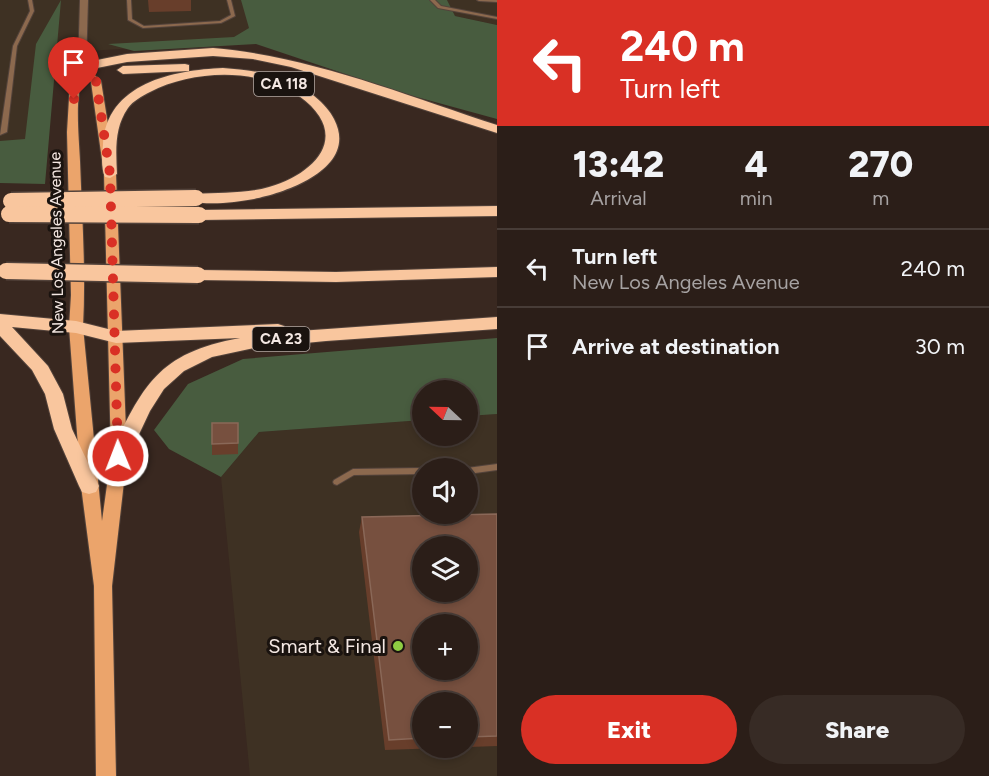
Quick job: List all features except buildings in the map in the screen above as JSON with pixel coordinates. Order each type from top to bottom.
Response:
[{"type":"highway","points":[[82,67],[149,57],[213,52],[253,55],[294,64],[497,129]]},
{"type":"highway","points":[[82,67],[124,70],[207,67],[250,75]]},
{"type":"highway","name":"CA 118","points":[[5,208],[252,195],[281,187],[313,172],[330,153],[335,140],[334,126],[328,115],[302,92],[278,82],[224,72],[176,76],[149,87],[125,102],[109,133],[110,174]]},
{"type":"highway","points":[[5,208],[199,215],[497,211]]},
{"type":"highway","points":[[3,271],[336,277],[497,272]]},
{"type":"highway","points":[[0,320],[76,327],[116,337],[249,330],[369,330]]},
{"type":"highway","name":"CA 23","points":[[118,456],[150,393],[179,366],[214,350],[265,341],[369,330],[497,322]]},
{"type":"highway","points":[[0,328],[10,334],[39,366],[54,394],[63,429],[90,486]]},
{"type":"main road","name":"New Los Angeles Avenue","points":[[103,586],[118,456],[110,174],[96,81],[82,67],[75,82],[73,132],[78,295],[76,327],[90,486],[103,586],[106,776]]},
{"type":"street","points":[[82,67],[84,0]]},
{"type":"lane","points":[[0,133],[4,132],[15,46],[32,11],[30,0]]},
{"type":"lane","points":[[129,0],[130,20],[143,27],[221,21],[233,16],[229,0]]},
{"type":"lane","points":[[432,0],[440,7],[497,18]]},
{"type":"lane","points":[[479,0],[497,2]]},
{"type":"lane","points":[[478,470],[497,467]]},
{"type":"lane","points":[[337,482],[353,472],[412,471]]},
{"type":"shaded area","points":[[0,0],[245,0],[257,40],[44,54],[32,150],[0,152]]},
{"type":"shaded area","points":[[447,0],[497,0],[497,25],[455,16]]},
{"type":"shaded area","points":[[497,414],[497,776],[250,776],[221,477],[259,432],[412,421],[412,446],[478,446],[478,415]]},
{"type":"green space","points":[[61,0],[45,184],[0,183],[0,141],[25,139],[36,44]]},
{"type":"green space","points":[[241,0],[447,0],[455,16],[497,25],[497,119],[402,93],[256,44],[134,51],[108,44],[234,37],[249,28]]},
{"type":"green space","points":[[497,338],[497,414],[478,415],[478,380],[412,380],[412,421],[259,432],[221,477],[169,449],[154,430],[188,384],[243,359]]},
{"type":"place","name":"Smart & Final","points":[[398,646]]},
{"type":"route","points":[[74,99],[75,82],[82,67],[96,81],[110,174],[116,317],[118,456]]}]
